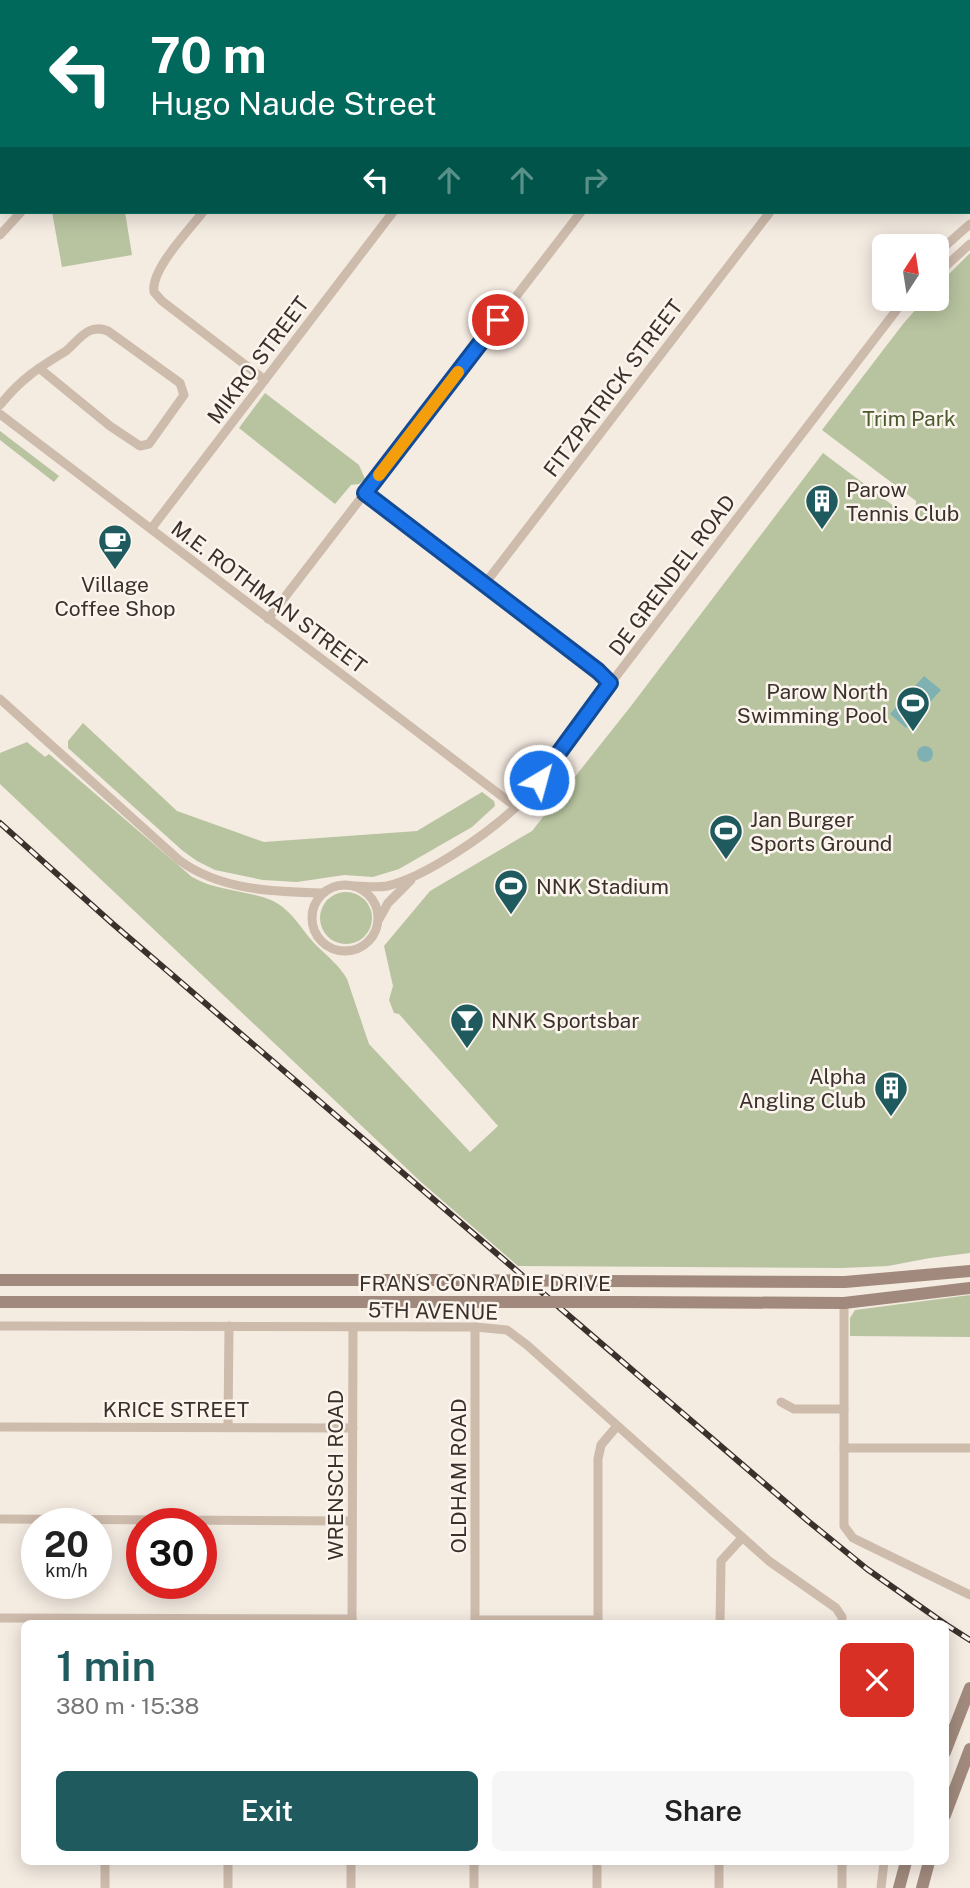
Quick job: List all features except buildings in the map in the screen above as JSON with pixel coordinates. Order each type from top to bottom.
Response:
[{"type":"main road","name":"FRANS CONRADIE DRIVE","points":[[0,1280],[845,1282],[970,1271]]},
{"type":"main road","name":"FRANS CONRADIE DRIVE","points":[[0,1302],[844,1303],[970,1288]]},
{"type":"main road","points":[[949,1742],[970,1688]]},
{"type":"main road","points":[[949,1805],[970,1749]]},
{"type":"main road","points":[[899,1888],[905,1865]]},
{"type":"main road","points":[[922,1888],[928,1865]]},
{"type":"street","points":[[0,235],[19,214]]},
{"type":"street","points":[[201,214],[156,274],[154,292],[265,380]]},
{"type":"street","name":"MIKRO STREET","points":[[151,529],[391,214]]},
{"type":"street","points":[[268,619],[579,214]]},
{"type":"street","name":"FITZPATRICK STREET","points":[[484,585],[768,214]]},
{"type":"street","points":[[949,243],[970,224]]},
{"type":"street","points":[[949,263],[970,244]]},
{"type":"street","name":"DE GRENDEL ROAD","points":[[354,886],[387,886],[415,876],[482,836],[516,807],[895,312]]},
{"type":"street","points":[[0,405],[20,382],[39,368],[69,349],[82,333],[105,329],[180,383],[184,395],[149,444],[140,446],[110,426],[39,368]]},
{"type":"street","name":"M.E. ROTHMAN STREET","points":[[0,414],[516,807]]},
{"type":"street","points":[[365,493],[598,671],[610,683]]},
{"type":"street","points":[[0,699],[179,860],[197,872],[270,891],[323,894]]},
{"type":"street","name":"DE GRENDEL ROAD","points":[[379,919],[388,903],[415,876]]},
{"type":"street","points":[[343,885],[364,890],[372,898],[379,919],[373,936],[359,948],[350,951],[330,948],[321,941],[312,922],[316,902],[323,894],[332,887],[343,885]]},
{"type":"street","points":[[844,1303],[843,1521],[849,1535],[970,1595]]},
{"type":"street","name":"5TH AVENUE","points":[[0,1326],[502,1328],[515,1335],[769,1561],[836,1608],[842,1620]]},
{"type":"street","points":[[228,1427],[229,1326]]},
{"type":"street","name":"WRENSCH ROAD","points":[[352,1620],[353,1327]]},
{"type":"street","name":"OLDHAM ROAD","points":[[475,1327],[475,1620]]},
{"type":"street","points":[[781,1402],[794,1409],[844,1409]]},
{"type":"street","points":[[598,1620],[598,1459],[601,1446],[617,1426]]},
{"type":"street","name":"KRICE STREET","points":[[0,1427],[352,1428]]},
{"type":"street","points":[[844,1448],[970,1448]]},
{"type":"street","points":[[0,1520],[352,1521]]},
{"type":"street","points":[[720,1620],[722,1561],[742,1538]]},
{"type":"street","points":[[0,1618],[235,1620]]},
{"type":"street","points":[[105,1865],[105,1888]]},
{"type":"street","points":[[228,1865],[228,1888]]},
{"type":"street","points":[[351,1865],[351,1888]]},
{"type":"street","points":[[474,1865],[474,1888]]},
{"type":"street","points":[[597,1865],[597,1888]]},
{"type":"street","points":[[719,1865],[719,1888]]},
{"type":"street","points":[[842,1865],[842,1888]]},
{"type":"street","points":[[881,1888],[884,1865]]},
{"type":"green space","points":[[52,214],[125,214],[132,255],[62,267]]},
{"type":"green space","name":"Jan Burger Sports Ground","points":[[970,253],[970,1253],[888,1266],[842,1268],[518,1266],[421,1182],[0,784],[0,753],[27,742],[45,757],[49,754],[192,877],[211,885],[271,900],[285,909],[347,979],[369,1044],[470,1152],[498,1126],[399,1014],[394,1013],[389,1000],[393,986],[384,946],[430,891],[532,831],[631,706],[823,453],[915,522],[916,501],[822,430],[914,312],[949,311],[949,274]]},
{"type":"green space","points":[[265,393],[359,465],[365,479],[359,484],[351,485],[335,504],[239,428]]},
{"type":"green space","points":[[0,431],[59,476],[54,482],[0,440]]},
{"type":"green space","points":[[83,723],[177,811],[264,842],[417,831],[482,792],[494,801],[495,806],[472,827],[399,869],[373,877],[344,875],[297,882],[263,880],[215,870],[183,851],[68,748],[68,741]]},
{"type":"green space","points":[[346,892],[356,894],[364,900],[370,908],[370,928],[364,936],[356,942],[346,944],[336,942],[328,936],[322,928],[320,918],[322,908],[328,900],[336,894]]},
{"type":"green space","points":[[970,1295],[970,1337],[850,1336],[850,1318],[855,1310]]},
{"type":"water","points":[[924,676],[941,690],[906,728],[890,714]]},
{"type":"water","points":[[925,746],[931,748],[931,760],[925,762],[919,760],[917,754],[919,748]]},
{"type":"railway","points":[[0,823],[113,924],[808,1521],[867,1569],[939,1620]]},
{"type":"railway","points":[[949,1627],[970,1640]]},
{"type":"slow traffic","points":[[379,475],[458,372]]},
{"type":"place","name":"Parow Tennis Club","points":[[822,531]]},
{"type":"place","name":"Village Coffee Shop","points":[[115,571]]},
{"type":"place","name":"Parow North Swimming Pool","points":[[913,733]]},
{"type":"place","name":"Jan Burger Sports Ground","points":[[726,861]]},
{"type":"place","name":"NNK Stadium","points":[[511,916]]},
{"type":"place","name":"NNK Sportsbar","points":[[467,1050]]},
{"type":"place","name":"Alpha Angling Club","points":[[891,1118]]},
{"type":"route","points":[[498,320],[365,493],[598,671],[610,683],[539,780]]},
{"type":"park label","name":"Trim Park","points":[[909,418]]}]
